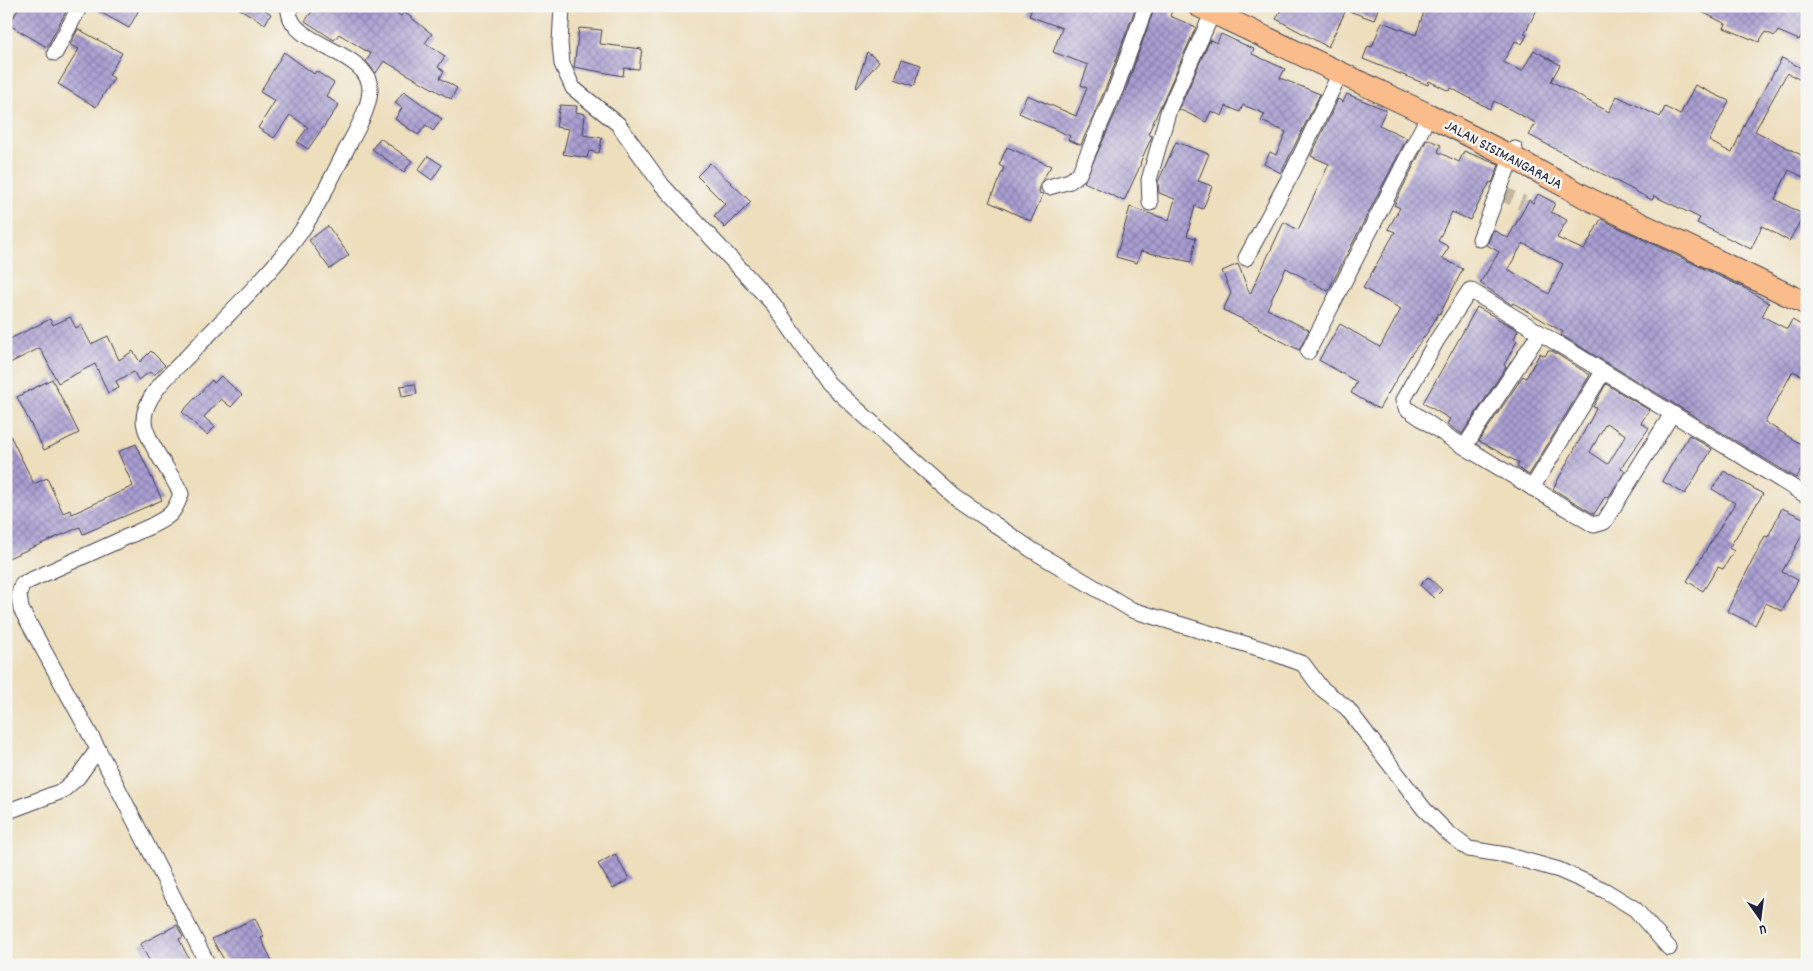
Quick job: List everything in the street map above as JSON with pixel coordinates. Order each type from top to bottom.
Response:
[{"type":"highway","name":"JALAN SISIMANGARAJA","points":[[1213,8],[1340,73],[1514,152]]},
{"type":"highway","name":"JALAN SISIMANGARAJA","points":[[1213,8],[1514,152],[1800,293]]},
{"type":"street","points":[[55,53],[80,6]]},
{"type":"street","points":[[208,965],[98,749],[21,609],[19,594],[22,584],[151,526],[167,518],[175,510],[181,494],[174,478],[146,433],[144,420],[147,405],[172,372],[266,274],[301,232],[356,131],[370,89],[366,78],[357,65],[293,25],[289,12],[292,6]]},
{"type":"street","points":[[562,6],[560,43],[562,64],[573,88],[618,124],[662,184],[774,305],[828,383],[956,497],[1032,550],[1132,610],[1265,650],[1303,664],[1321,688],[1346,708],[1424,809],[1448,834],[1470,849],[1506,855],[1559,870],[1604,890],[1635,909],[1669,948]]},
{"type":"street","points":[[1049,187],[1070,181],[1079,174],[1116,88],[1146,6]]},
{"type":"street","points":[[1150,203],[1149,180],[1169,109],[1213,8]]},
{"type":"street","points":[[1246,258],[1293,171],[1340,73]]},
{"type":"street","points":[[1308,352],[1429,115]]},
{"type":"street","points":[[1480,239],[1514,152]]},
{"type":"street","points":[[1672,414],[1604,522],[1594,524],[1532,488],[1406,408],[1404,400],[1455,311],[1470,290],[1539,334],[1603,372],[1807,496]]},
{"type":"street","points":[[1465,446],[1539,334]]},
{"type":"street","points":[[1532,488],[1603,372]]},
{"type":"street","points":[[6,812],[62,791],[78,776],[98,749]]},
{"type":"building","points":[[20,6],[69,6],[47,47],[9,25]]},
{"type":"building","points":[[89,6],[141,6],[129,28]]},
{"type":"building","points":[[235,6],[259,6],[271,14],[265,24]]},
{"type":"building","points":[[316,6],[387,6],[401,16],[404,12],[432,34],[425,43],[445,56],[438,67],[444,71],[440,78],[457,88],[451,99],[384,61],[376,73],[366,61],[371,54],[339,34],[334,40],[305,21]]},
{"type":"building","points":[[1033,6],[1128,6],[1135,9],[1107,85],[1081,145],[1068,140],[1070,136],[1019,113],[1027,95],[1076,116],[1087,88],[1081,85],[1088,65],[1053,52],[1062,28],[1029,16]]},
{"type":"building","points":[[1155,6],[1172,11],[1170,16],[1196,27],[1148,134],[1152,136],[1124,201],[1084,182],[1125,92]]},
{"type":"building","points":[[1283,6],[1379,6],[1374,20],[1346,10],[1328,47],[1276,19]]},
{"type":"building","points":[[1426,6],[1539,6],[1524,34],[1527,35],[1522,44],[1515,41],[1503,62],[1522,71],[1534,50],[1560,65],[1551,81],[1609,112],[1617,96],[1660,117],[1665,107],[1680,115],[1695,85],[1729,101],[1709,141],[1732,153],[1745,123],[1782,58],[1807,71],[1807,83],[1787,73],[1755,131],[1807,158],[1807,179],[1789,170],[1775,199],[1804,215],[1789,241],[1762,226],[1751,249],[1697,223],[1700,218],[1654,196],[1652,200],[1529,135],[1536,123],[1494,101],[1490,109],[1451,88],[1449,91],[1429,81],[1428,85],[1363,59],[1368,46],[1372,47],[1382,22],[1416,35]]},
{"type":"building","points":[[1690,6],[1807,6],[1807,33],[1803,32],[1799,40],[1778,31],[1775,36],[1765,32],[1759,42],[1724,28],[1726,24]]},
{"type":"building","points":[[579,28],[602,30],[600,44],[642,49],[639,69],[624,68],[623,76],[574,67]]},
{"type":"building","points":[[78,29],[122,53],[109,75],[114,78],[96,107],[58,84],[79,49],[70,45]]},
{"type":"building","points":[[1221,34],[1254,49],[1252,54],[1285,69],[1280,78],[1320,94],[1281,173],[1264,164],[1270,152],[1276,155],[1286,132],[1261,121],[1265,114],[1243,105],[1240,112],[1226,106],[1222,116],[1211,111],[1206,122],[1179,109],[1210,40],[1217,43]]},
{"type":"building","points":[[284,52],[314,74],[316,71],[334,83],[326,96],[339,105],[308,149],[297,142],[308,127],[290,115],[274,138],[258,128],[275,101],[260,92]]},
{"type":"building","points":[[867,52],[879,61],[857,88],[856,87]]},
{"type":"building","points":[[902,59],[921,65],[914,86],[895,79]]},
{"type":"building","points":[[404,91],[442,119],[433,131],[426,125],[418,135],[395,119],[402,108],[395,103]]},
{"type":"building","points":[[1347,94],[1386,110],[1379,125],[1407,138],[1328,291],[1286,268],[1267,309],[1309,330],[1299,350],[1258,329],[1259,327],[1223,310],[1231,293],[1222,271],[1238,264],[1250,294],[1284,222],[1298,230],[1329,164],[1311,156],[1338,99],[1343,102]]},
{"type":"building","points":[[560,105],[577,106],[576,112],[585,114],[583,135],[602,138],[599,153],[589,151],[587,158],[563,154],[569,129],[556,127]]},
{"type":"building","points":[[380,138],[412,161],[404,172],[372,149]]},
{"type":"building","points":[[1427,139],[1441,145],[1438,152],[1459,162],[1464,151],[1499,165],[1492,183],[1490,182],[1470,220],[1452,212],[1438,241],[1449,247],[1442,258],[1463,269],[1440,314],[1410,356],[1379,409],[1351,393],[1357,382],[1319,360],[1340,324],[1380,347],[1401,309],[1363,288],[1395,232],[1388,229],[1400,208],[1394,205]]},
{"type":"building","points":[[1176,142],[1209,154],[1198,181],[1212,186],[1203,209],[1195,206],[1187,236],[1196,238],[1191,262],[1141,251],[1137,263],[1116,257],[1130,207],[1169,220],[1175,199],[1159,193],[1158,182]]},
{"type":"building","points":[[1007,147],[1051,166],[1040,184],[1039,193],[1043,194],[1031,221],[989,202],[1004,168],[999,165]]},
{"type":"building","points":[[428,156],[442,165],[432,180],[418,170]]},
{"type":"building","points":[[710,163],[751,202],[725,228],[714,216],[725,204],[697,176]]},
{"type":"building","points":[[1538,194],[1555,203],[1551,212],[1567,220],[1557,238],[1584,250],[1601,219],[1746,289],[1769,303],[1762,316],[1787,329],[1792,320],[1807,328],[1807,366],[1802,376],[1793,371],[1765,422],[1807,448],[1807,461],[1796,478],[1561,335],[1563,332],[1513,303],[1512,305],[1480,283],[1499,252],[1487,245],[1493,230],[1508,238],[1529,200],[1533,203]],"holes":[[[1523,243],[1563,264],[1549,294],[1508,269]]]},
{"type":"building","points":[[328,226],[349,255],[330,269],[309,240]]},
{"type":"building","points":[[1477,307],[1518,330],[1514,339],[1517,341],[1504,365],[1506,367],[1462,434],[1447,424],[1450,419],[1423,403]]},
{"type":"building","points":[[70,317],[76,328],[81,325],[91,344],[108,336],[119,360],[133,351],[140,362],[151,351],[165,365],[154,375],[150,372],[138,380],[134,372],[116,381],[119,388],[108,393],[95,364],[58,383],[40,348],[6,365],[6,341],[50,319],[53,325]]},
{"type":"building","points":[[1548,351],[1552,351],[1590,375],[1529,475],[1517,467],[1519,463],[1479,441],[1523,376],[1526,378],[1540,353],[1545,356]]},
{"type":"building","points":[[221,376],[242,395],[231,407],[221,399],[204,417],[215,427],[207,435],[182,412],[212,380],[214,383]]},
{"type":"building","points":[[52,379],[79,433],[44,450],[17,397]]},
{"type":"building","points":[[415,384],[417,394],[402,397],[400,386]]},
{"type":"building","points":[[1606,384],[1649,410],[1641,423],[1649,428],[1621,468],[1625,471],[1608,498],[1605,497],[1594,514],[1553,489],[1593,415],[1596,408],[1593,407]],"holes":[[[1606,423],[1626,435],[1608,464],[1590,452]]]},
{"type":"building","points":[[6,427],[34,484],[47,478],[63,513],[70,510],[72,514],[133,486],[118,452],[136,444],[162,500],[83,534],[80,527],[6,559]]},
{"type":"building","points":[[1689,435],[1712,449],[1685,494],[1662,481]]},
{"type":"building","points":[[1724,471],[1763,494],[1729,548],[1734,551],[1723,569],[1718,567],[1703,591],[1687,581],[1735,503],[1712,489]]},
{"type":"building","points":[[1782,508],[1807,520],[1807,526],[1782,572],[1798,580],[1782,611],[1766,603],[1755,625],[1727,611],[1765,536],[1768,537]]},
{"type":"building","points":[[1428,577],[1442,590],[1434,598],[1420,585]]},
{"type":"building","points":[[615,854],[629,879],[613,889],[598,864]]},
{"type":"building","points":[[255,918],[264,937],[261,938],[274,965],[227,965],[212,939]]},
{"type":"building","points":[[177,925],[183,937],[179,939],[192,965],[152,965],[140,944]]},
{"type":"tunnel","points":[[1499,192],[1523,203]]}]
